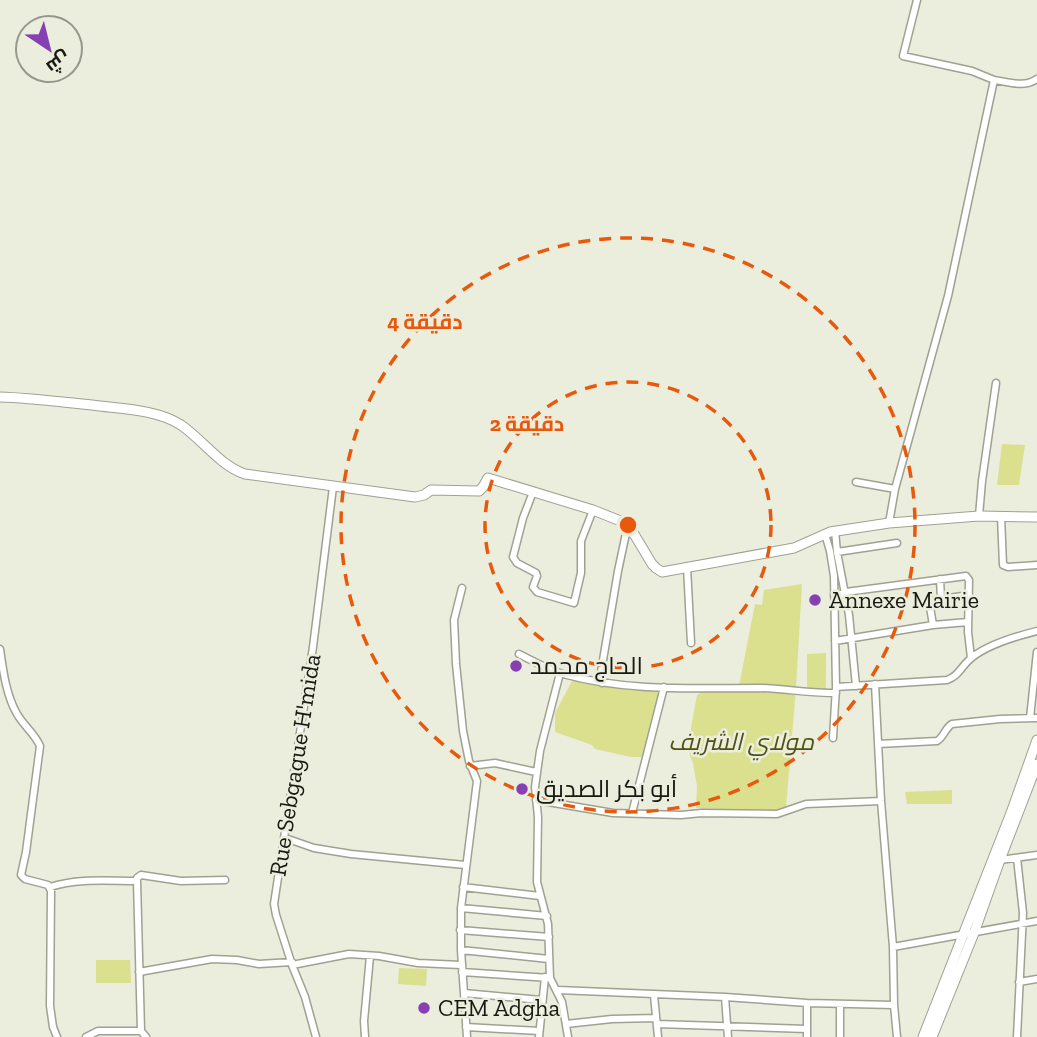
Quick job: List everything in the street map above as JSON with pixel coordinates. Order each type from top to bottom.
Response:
[{"type":"street","points":[[917,0],[903,56],[1023,85],[1037,79]]},
{"type":"street","points":[[889,523],[895,488],[948,296],[994,80]]},
{"type":"street","points":[[979,516],[996,383]]},
{"type":"street","points":[[0,397],[148,413],[171,420],[182,425],[236,471],[245,474],[415,498],[431,491],[479,491],[488,478],[593,510],[628,524],[652,564],[665,572],[794,548],[830,533],[889,523],[979,516],[1037,517]]},
{"type":"street","points":[[856,482],[895,488]]},
{"type":"street","name":"Rue Sebgague H'mida","points":[[316,1037],[274,904],[313,647],[333,487]]},
{"type":"street","points":[[533,492],[513,557],[517,563],[534,570],[537,576],[533,587],[537,593],[575,603],[581,573],[581,541],[593,510]]},
{"type":"street","points":[[1001,516],[1003,565],[1037,565]]},
{"type":"street","points":[[602,683],[601,672],[628,524]]},
{"type":"street","points":[[830,533],[846,593],[856,686]]},
{"type":"street","points":[[830,533],[836,690],[833,738]]},
{"type":"street","points":[[837,552],[897,543]]},
{"type":"street","points":[[687,567],[691,643]]},
{"type":"street","points":[[834,596],[966,576],[969,578],[971,658]]},
{"type":"street","points":[[940,579],[941,599]]},
{"type":"street","points":[[462,588],[454,620],[455,650],[463,732],[470,766],[477,781],[465,864],[460,930],[467,1037]]},
{"type":"street","points":[[933,625],[929,601],[969,595]]},
{"type":"street","points":[[835,640],[968,622]]},
{"type":"street","points":[[519,654],[560,673],[602,683],[690,690],[836,690],[875,684],[947,680],[957,676],[971,658],[988,648],[1037,631]]},
{"type":"street","points":[[0,649],[11,702],[40,746],[21,875],[25,879],[50,887],[80,881],[136,881]]},
{"type":"street","points":[[878,744],[937,741],[952,724],[1034,718],[1037,652]]},
{"type":"street","points":[[466,1027],[539,1034],[541,1000],[549,959],[549,937],[547,916],[537,882],[535,787],[536,772],[560,673]]},
{"type":"street","points":[[875,684],[897,1037]]},
{"type":"street","points":[[632,813],[664,687]]},
{"type":"street","points":[[923,1037],[1032,789],[1037,740]]},
{"type":"street","points":[[932,1037],[1035,760]]},
{"type":"street","points":[[470,766],[495,764],[536,772]]},
{"type":"street","points":[[537,800],[632,813],[777,814],[806,804],[881,801]]},
{"type":"street","points":[[285,838],[314,848],[351,854],[465,864]]},
{"type":"street","points":[[1000,860],[1037,855]]},
{"type":"street","points":[[1017,858],[1023,913],[1017,1037]]},
{"type":"street","points":[[86,1037],[98,1031],[144,1034],[139,972],[137,878],[141,875],[181,881],[225,880]]},
{"type":"street","points":[[50,887],[50,1006],[57,1037]]},
{"type":"street","points":[[463,887],[540,896]]},
{"type":"street","points":[[461,908],[547,916]]},
{"type":"street","points":[[893,947],[1037,921]]},
{"type":"street","points":[[460,930],[549,937]]},
{"type":"street","points":[[461,950],[549,959]]},
{"type":"street","points":[[139,972],[212,959],[292,964],[349,954],[547,977],[558,990],[569,1037]]},
{"type":"street","points":[[365,1037],[370,956]]},
{"type":"street","points":[[1019,982],[1037,979]]},
{"type":"street","points":[[558,990],[894,1005]]},
{"type":"street","points":[[464,993],[541,1000]]},
{"type":"street","points":[[654,995],[658,1037]]},
{"type":"street","points":[[725,997],[728,1037]]},
{"type":"street","points":[[807,1003],[807,1037]]},
{"type":"street","points":[[839,1037],[840,1004]]},
{"type":"street","points":[[566,1024],[621,1018],[807,1029]]},
{"type":"green space","points":[[1002,444],[1025,445],[1019,485],[997,485]]},
{"type":"green space","name":"مولاي الشريف","points":[[802,584],[786,808],[778,811],[696,808],[697,786],[690,756],[691,728],[697,695],[707,689],[739,686],[755,604],[762,605],[764,590]]},
{"type":"green space","points":[[826,653],[826,689],[807,690],[807,654]]},
{"type":"green space","points":[[573,679],[595,685],[651,687],[660,691],[643,757],[595,749],[592,745],[555,732],[555,713]]},
{"type":"green space","points":[[952,790],[952,804],[907,804],[905,792]]},
{"type":"green space","points":[[96,960],[130,960],[131,983],[96,983]]},
{"type":"green space","points":[[399,968],[427,969],[426,986],[398,984]]},
{"type":"place","name":"Annexe Mairie","points":[[815,600]]},
{"type":"place","name":"الحاج محمد","points":[[516,666]]},
{"type":"place","name":"أبو بكر الصديق","points":[[522,789]]},
{"type":"place","name":"CEM Adgha","points":[[424,1008]]}]
